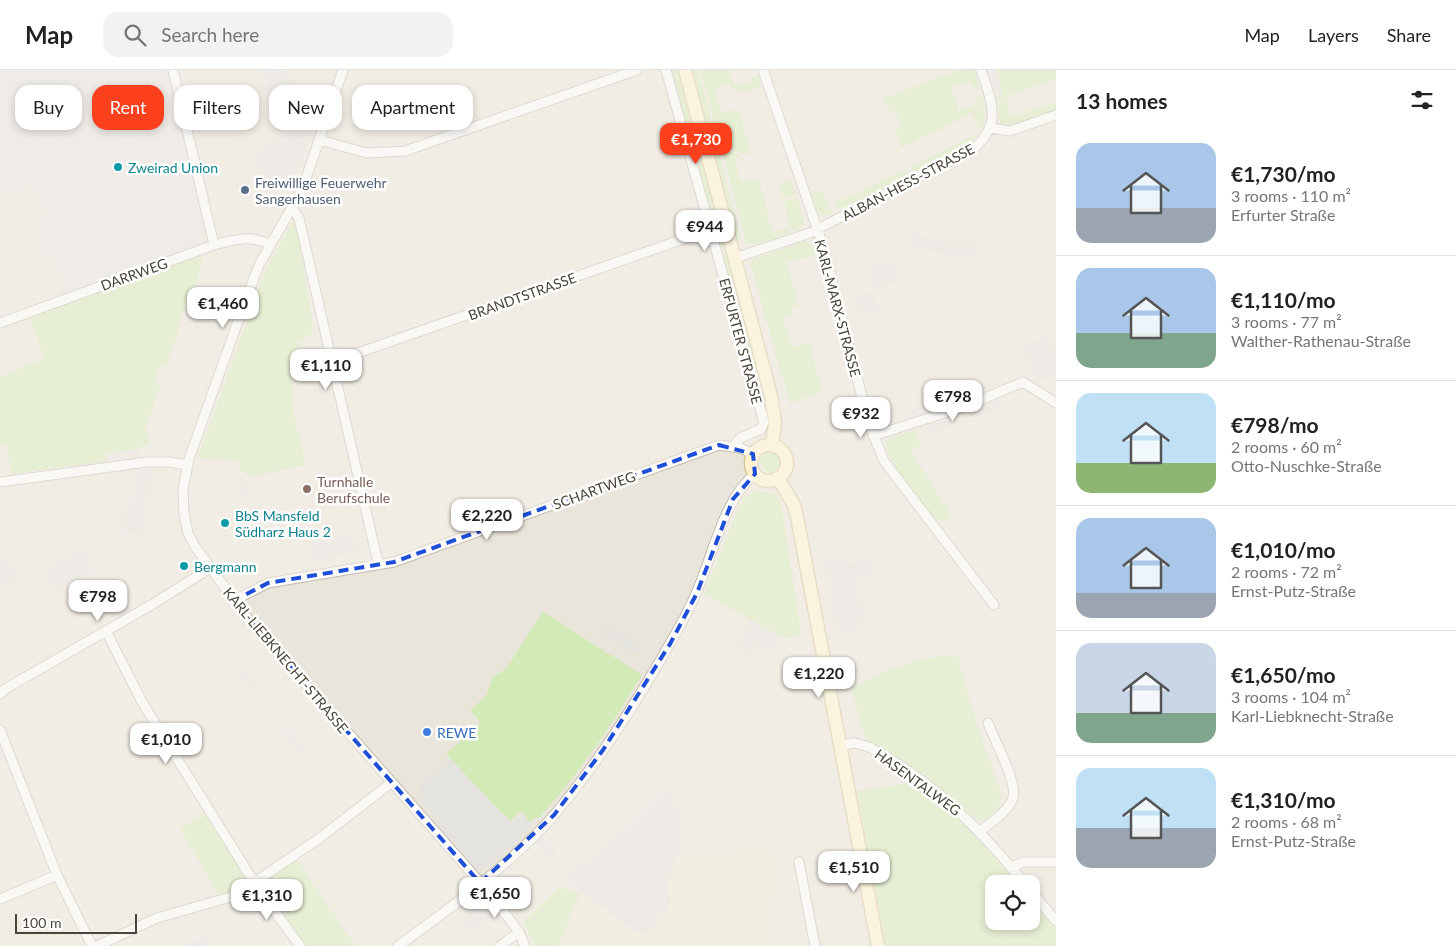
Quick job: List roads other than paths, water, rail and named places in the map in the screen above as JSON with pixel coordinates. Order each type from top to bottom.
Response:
[{"type":"main road","name":"ERFURTER STRASSE","points":[[685,70],[772,403],[775,423],[772,445]]},
{"type":"main road","points":[[772,445],[782,451],[786,460],[785,470],[778,478],[766,480],[755,474],[751,464],[753,454],[760,448],[772,445]]},
{"type":"main road","points":[[778,478],[794,505],[797,517],[842,745],[856,834],[878,946]]},
{"type":"street","points":[[173,70],[214,245]]},
{"type":"street","name":"KARL-LIEBKNECHT-STRASSE","points":[[343,70],[302,190],[270,245],[251,285],[188,465],[183,496],[185,520],[194,544],[233,600],[480,883],[519,932],[525,946]]},
{"type":"street","points":[[319,140],[367,153],[405,151],[637,70]]},
{"type":"street","name":"ERFURTER STRASSE","points":[[666,70],[712,229],[764,422],[761,429],[740,438],[734,446]]},
{"type":"street","name":"KARL-MARX-STRASSE","points":[[763,70],[817,229],[873,436],[884,461],[994,604]]},
{"type":"street","points":[[981,70],[992,102],[990,128],[1010,131],[1056,115]]},
{"type":"street","points":[[684,132],[700,128]]},
{"type":"street","name":"ALBAN-HESS-STRASSE","points":[[735,258],[784,243],[817,229],[968,153],[984,140],[990,128]]},
{"type":"street","points":[[292,208],[299,218],[378,563]]},
{"type":"street","name":"BRANDTSTRASSE","points":[[332,362],[712,229]]},
{"type":"street","name":"DARRWEG","points":[[0,323],[214,245],[245,238],[256,239],[270,245]]},
{"type":"street","points":[[873,436],[966,406],[1023,382],[1056,403]]},
{"type":"street","name":"SCHARTWEG","points":[[233,600],[268,583],[398,560],[714,447],[722,445],[734,446],[753,454]]},
{"type":"street","points":[[0,482],[147,462],[169,462],[188,465]]},
{"type":"street","points":[[398,946],[480,883],[554,815],[602,750],[670,644],[697,593],[733,499],[744,483],[755,474]]},
{"type":"street","points":[[0,694],[12,684],[106,631],[210,568]]},
{"type":"street","points":[[106,631],[141,700],[254,882],[300,946]]},
{"type":"street","points":[[980,831],[1009,805],[1014,796],[1011,781],[988,724]]},
{"type":"street","points":[[0,730],[2,743],[57,876],[92,946]]},
{"type":"street","name":"HASENTALWEG","points":[[842,745],[860,744],[880,754],[943,797],[980,831],[1018,875]]},
{"type":"street","points":[[97,946],[157,918],[230,898],[317,840],[391,783]]},
{"type":"street","points":[[799,862],[815,946]]},
{"type":"street","points":[[1012,867],[1023,862],[1056,862]]},
{"type":"street","points":[[0,899],[57,876]]},
{"type":"street","points":[[1040,902],[1056,921]]},
{"type":"street","points":[[500,946],[519,932]]},
{"type":"place","name":"Zweirad Union","points":[[118,167]]},
{"type":"place","name":"Freiwillige Feuerwehr Sangerhausen","points":[[245,190]]},
{"type":"place","name":"Turnhalle Berufschule","points":[[307,489]]},
{"type":"place","name":"BbS Mansfeld Südharz Haus 2","points":[[225,523]]},
{"type":"place","name":"Bergmann","points":[[184,566]]},
{"type":"place","name":"REWE","points":[[427,732]]}]
